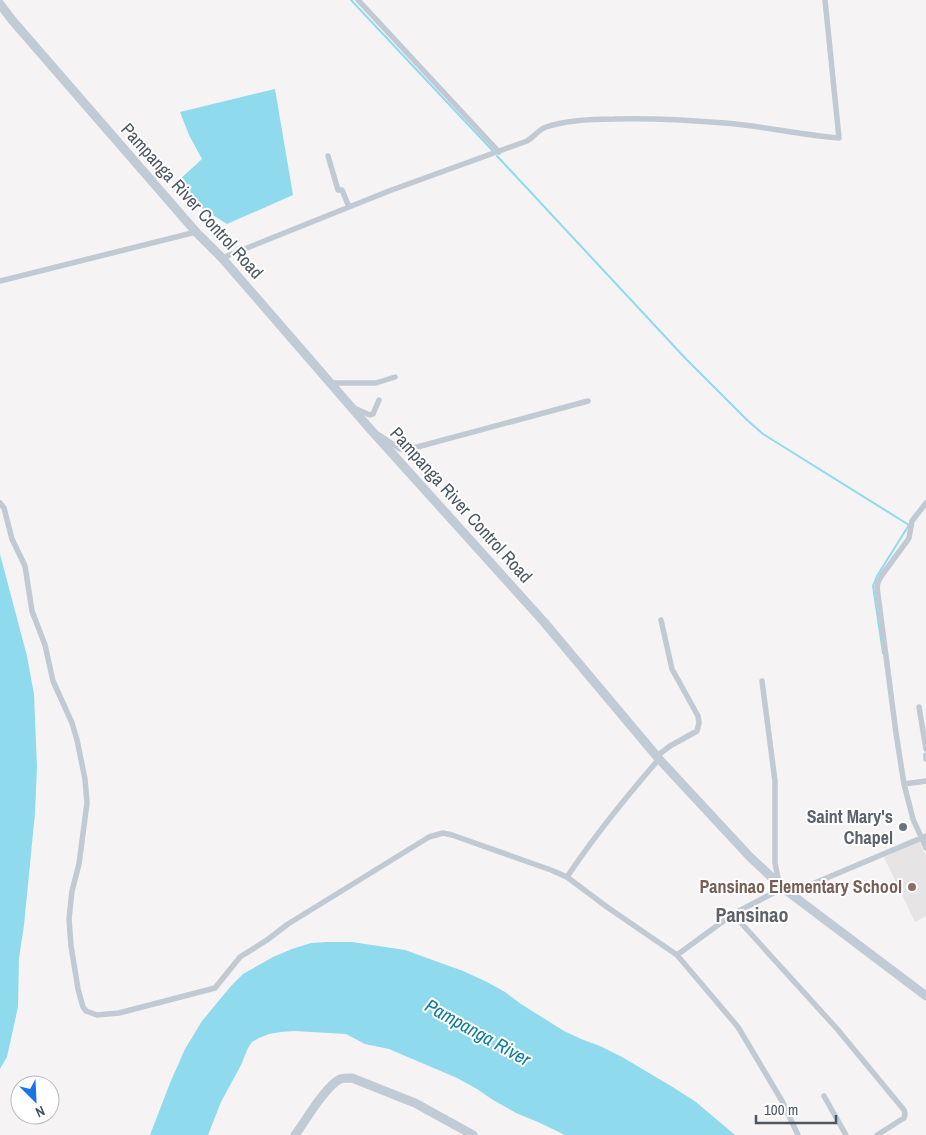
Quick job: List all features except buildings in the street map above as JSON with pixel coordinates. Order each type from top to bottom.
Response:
[{"type":"main road","name":"Pampanga River Control Road","points":[[0,4],[196,232],[222,258],[371,430],[544,622],[658,758],[750,857],[781,886],[926,996]]},
{"type":"main road","points":[[295,1135],[326,1092],[342,1078],[352,1078],[415,1103],[473,1135]]},
{"type":"street","points":[[358,0],[499,152]]},
{"type":"street","points":[[222,258],[389,191],[499,152],[532,138],[545,128],[577,121],[651,118],[726,123],[839,138],[825,0]]},
{"type":"street","points":[[328,156],[338,190],[342,190],[349,207]]},
{"type":"street","points":[[0,281],[196,232]]},
{"type":"street","points":[[330,383],[376,383],[395,376]]},
{"type":"street","points":[[352,408],[370,415],[373,414],[379,400]]},
{"type":"street","points":[[371,430],[400,449],[406,450],[588,401]]},
{"type":"street","points":[[0,503],[4,508],[12,539],[25,566],[32,611],[45,645],[53,681],[72,723],[85,779],[87,803],[80,864],[72,891],[70,919],[71,946],[78,989],[86,1011],[97,1015],[119,1013],[215,988],[240,956],[267,940],[288,924],[435,835],[443,833],[567,877],[677,955],[738,1027],[782,1101],[798,1135]]},
{"type":"street","points":[[926,503],[912,521],[909,538],[882,575],[877,587],[904,784],[909,808],[924,837],[926,848]]},
{"type":"street","points":[[567,877],[584,852],[658,758],[670,746],[697,732],[698,716],[672,669],[661,620]]},
{"type":"street","points":[[677,955],[733,914],[781,886],[776,863],[775,782],[762,681]]},
{"type":"street","points":[[919,707],[926,749]]},
{"type":"street","points":[[904,784],[926,781]]},
{"type":"street","points":[[791,893],[924,837]]},
{"type":"street","points":[[733,914],[838,1030],[904,1110],[904,1118],[877,1135]]},
{"type":"street","points":[[824,1096],[846,1135]]},
{"type":"shaded area","name":"Pansinao Elementary School","points":[[919,841],[926,856],[926,916],[915,922],[884,857]]},
{"type":"water","points":[[275,89],[293,195],[227,224],[200,207],[179,180],[202,159],[189,135],[180,112]]},
{"type":"water","points":[[0,554],[27,656],[34,694],[37,766],[35,813],[19,958],[18,1007],[7,1057],[0,1069]]},
{"type":"water","name":"Pampanga River","points":[[352,942],[405,950],[463,971],[487,982],[564,1031],[622,1057],[671,1086],[696,1102],[735,1135],[565,1135],[516,1113],[457,1078],[389,1049],[365,1044],[346,1034],[294,1031],[269,1034],[252,1042],[221,1102],[208,1135],[150,1135],[185,1049],[202,1021],[231,986],[243,974],[273,957],[311,943]]},
{"type":"waterway","points":[[351,0],[493,151]]},
{"type":"waterway","points":[[497,156],[686,359],[746,419],[763,434],[909,525],[877,576],[873,586],[883,653]]},
{"type":"place","name":"Saint Mary's Chapel","points":[[903,827]]},
{"type":"place","name":"Pansinao Elementary School","points":[[912,887]]},
{"type":"district","name":"Pansinao","points":[[752,915]]}]
